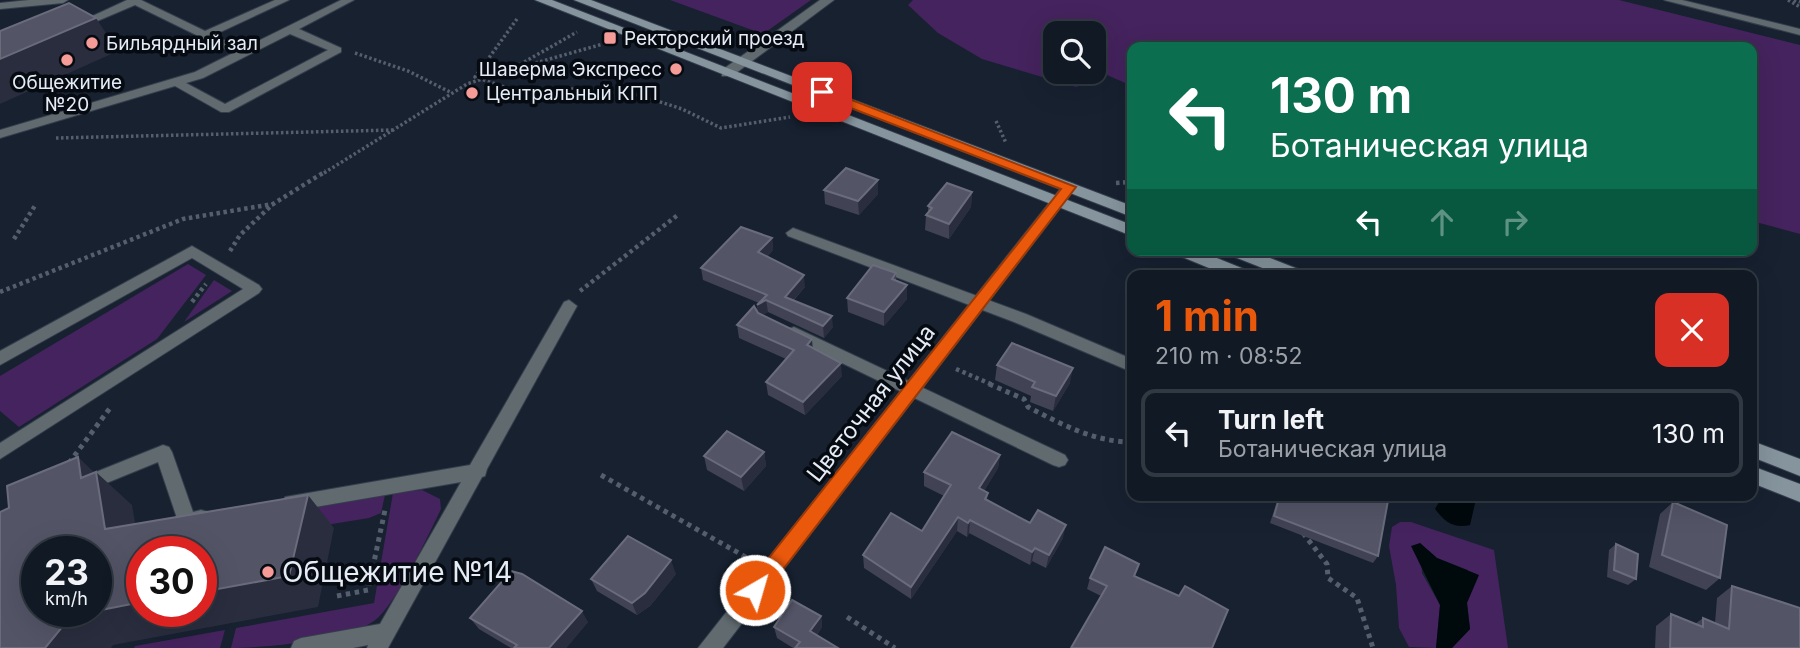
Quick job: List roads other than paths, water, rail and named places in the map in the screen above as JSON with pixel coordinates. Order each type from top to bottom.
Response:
[{"type":"street","points":[[541,0],[727,73],[1063,195],[1127,211]]},
{"type":"street","points":[[580,0],[743,62],[1063,195],[1127,228]]},
{"type":"street","points":[[727,73],[828,0]]},
{"type":"street","name":"Цветочная улица","points":[[709,648],[1063,195]]},
{"type":"street","points":[[1196,256],[1231,270]]},
{"type":"street","points":[[1248,256],[1284,270]]},
{"type":"street","points":[[1757,451],[1800,468]]},
{"type":"street","points":[[1757,476],[1800,493]]},
{"type":"lane","points":[[0,6],[63,0]]},
{"type":"lane","points":[[205,35],[284,0]]},
{"type":"lane","points":[[0,134],[177,83],[349,0]]},
{"type":"lane","points":[[1669,0],[1700,4],[1800,32]]},
{"type":"lane","points":[[62,33],[134,1],[242,53]]},
{"type":"lane","points":[[177,83],[225,109],[337,50],[289,29]]},
{"type":"lane","points":[[793,233],[981,303],[1127,364]]},
{"type":"lane","points":[[0,359],[192,251],[254,289],[0,452]]},
{"type":"lane","points":[[302,648],[382,640],[569,306]]},
{"type":"lane","points":[[779,326],[1059,460]]},
{"type":"lane","points":[[64,493],[163,452],[187,521],[214,516]]},
{"type":"lane","points":[[268,507],[479,471]]},
{"type":"place","name":"Ректорский проезд","points":[[610,38]]},
{"type":"place","name":"Бильярдный зал","points":[[92,43]]},
{"type":"place","name":"Общежитие №20","points":[[67,60]]},
{"type":"place","name":"Шаверма Экспресс","points":[[676,69]]},
{"type":"place","name":"Центральный КПП","points":[[472,93]]},
{"type":"place","name":"Общежитие №14","points":[[268,572]]}]
